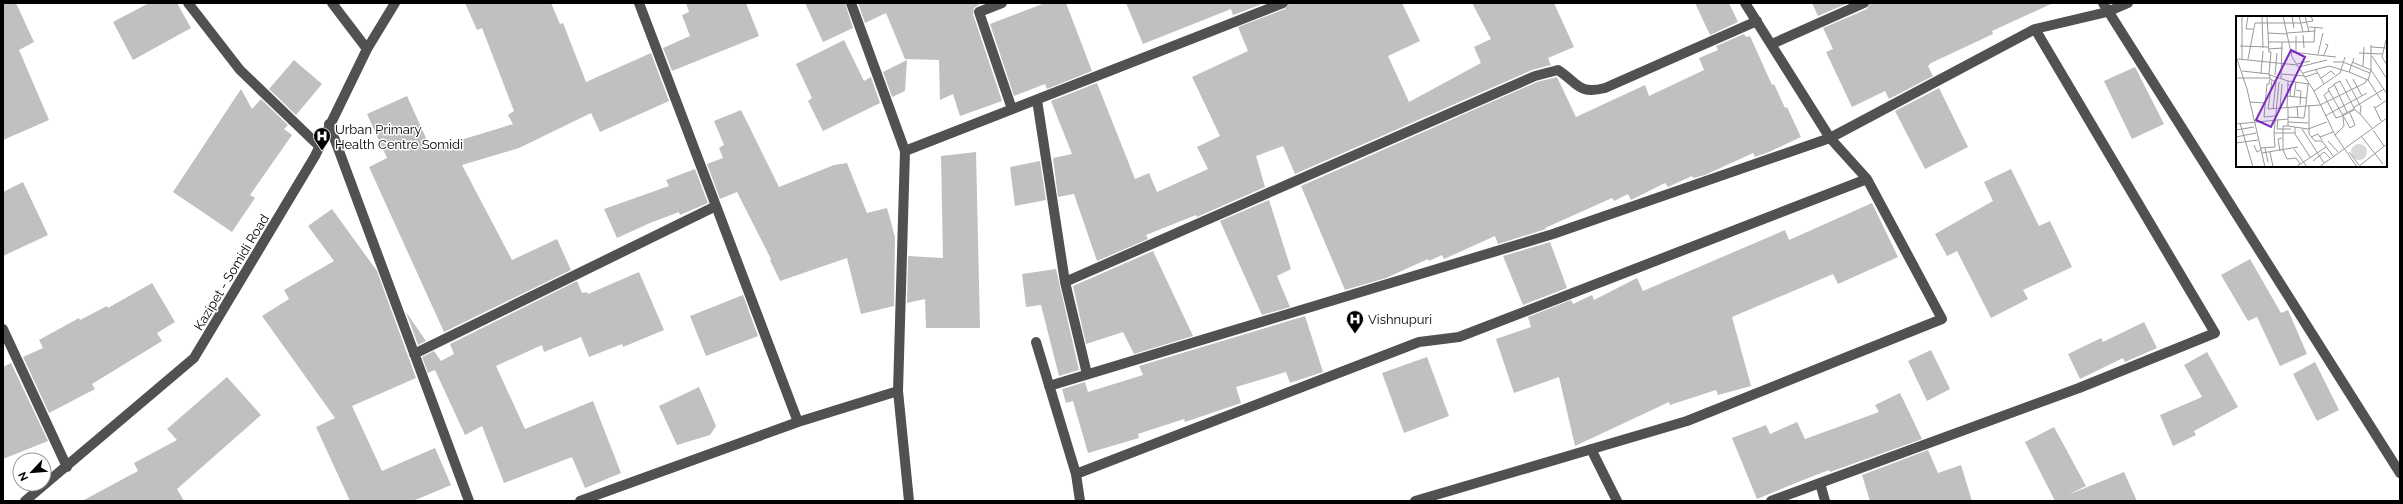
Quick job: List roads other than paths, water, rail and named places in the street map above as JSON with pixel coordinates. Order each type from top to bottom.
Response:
[{"type":"street","points":[[188,3],[240,70],[319,146]]},
{"type":"street","points":[[332,3],[367,49]]},
{"type":"street","name":"Kazipet - Somidi Road","points":[[25,501],[194,358],[319,146],[367,49],[395,3]]},
{"type":"street","points":[[640,3],[798,422]]},
{"type":"street","points":[[851,3],[905,151],[898,391],[909,501]]},
{"type":"street","points":[[1002,3],[978,12],[1012,110]]},
{"type":"street","points":[[905,151],[1283,3]]},
{"type":"street","points":[[1415,501],[1687,420],[1942,319],[1868,178],[1830,138],[1745,3]]},
{"type":"street","points":[[1772,44],[1864,3]]},
{"type":"street","points":[[1049,386],[1553,234],[1830,138],[2035,29],[2105,7],[2128,3]]},
{"type":"street","points":[[2105,7],[2400,473]]},
{"type":"street","points":[[1065,282],[1535,76],[1558,70],[1580,89],[1591,92],[1605,88],[1756,21]]},
{"type":"street","points":[[1771,501],[2079,388],[2215,333],[2035,29]]},
{"type":"street","points":[[1037,100],[1065,282],[1087,374]]},
{"type":"street","points":[[329,124],[469,501]]},
{"type":"street","points":[[1076,474],[1419,342],[1459,337],[1868,178]]},
{"type":"street","points":[[414,354],[716,206]]},
{"type":"street","points":[[3,328],[67,467]]},
{"type":"street","points":[[1036,342],[1076,474],[1080,501]]},
{"type":"street","points":[[580,501],[798,422],[898,391]]},
{"type":"street","points":[[1591,449],[1617,501]]},
{"type":"street","points":[[1820,483],[1825,501]]},
{"type":"place","name":"Urban Primary Health Centre Somidi","points":[[322,151]]},
{"type":"place","name":"Vishnupuri","points":[[1355,334]]}]
